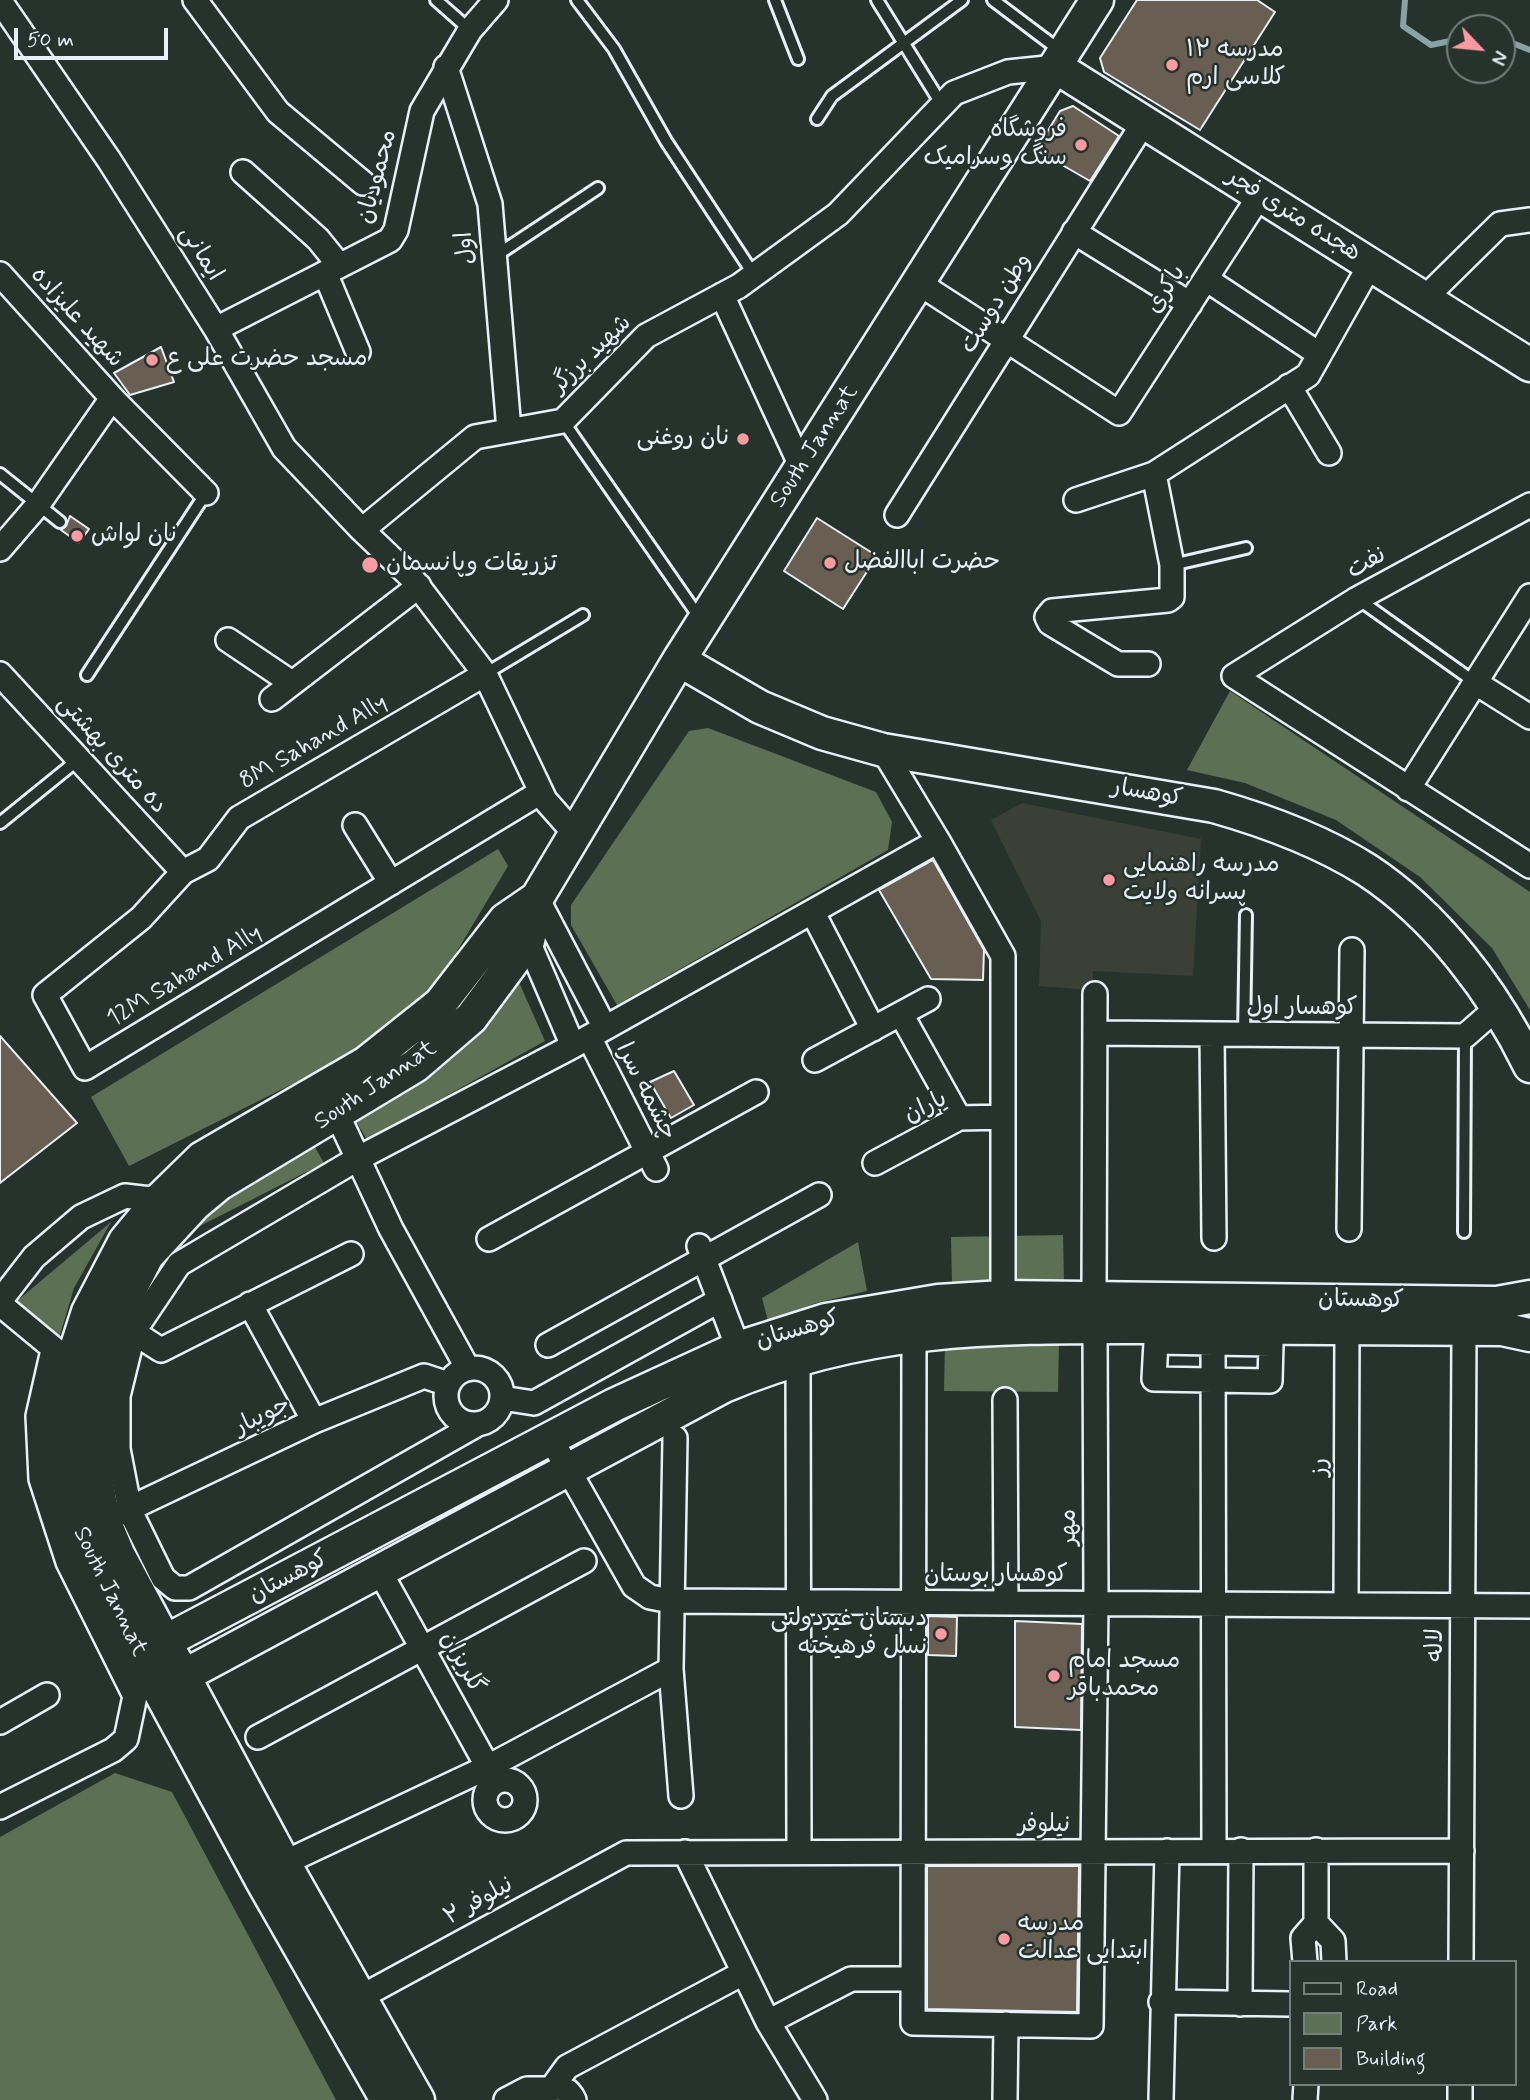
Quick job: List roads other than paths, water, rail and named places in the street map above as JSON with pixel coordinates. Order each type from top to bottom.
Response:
[{"type":"main road","name":"South Jannat","points":[[151,1649],[118,1554],[117,1515],[91,1446],[97,1377],[124,1326],[147,1256],[195,1204],[219,1184],[415,1066],[471,1018],[528,941],[537,898],[679,660],[920,284],[1097,0]]},
{"type":"main road","name":"هجده متری فجر","points":[[1060,60],[1144,122],[1530,365]]},
{"type":"main road","name":"کوهسار","points":[[679,660],[760,707],[822,733],[883,750],[1214,806],[1252,817],[1311,840],[1368,871],[1420,915],[1466,964],[1498,1007],[1530,1066]]},
{"type":"main road","name":"South Jannat","points":[[387,2100],[170,1683],[151,1649],[93,1568],[72,1514],[61,1447],[63,1356],[125,1241],[159,1200],[202,1158],[366,1063],[440,1004],[505,920],[537,898]]},
{"type":"main road","name":"کوهستان","points":[[151,1649],[551,1439],[826,1320],[938,1301],[1003,1297],[1213,1335],[1347,1328],[1502,1329],[1530,1335]]},
{"type":"main road","name":"کوهستان","points":[[170,1683],[566,1468],[725,1364],[798,1359],[855,1344],[914,1335],[1004,1327],[1094,1312],[1497,1303],[1530,1297]]},
{"type":"main road","points":[[362,1540],[379,1570]]},
{"type":"main road","name":"South Jannat","points":[[170,1683],[284,1863],[418,2100]]},
{"type":"street","points":[[195,0],[278,112],[363,183]]},
{"type":"street","name":"محمودیان","points":[[216,329],[390,240],[396,230],[422,111],[470,30],[496,0]]},
{"type":"street","name":"ایمانی","points":[[0,1],[109,160],[216,329],[284,448],[362,530]]},
{"type":"street","name":"شهید برزگر","points":[[362,530],[475,437],[563,421],[646,336],[754,275],[838,214],[954,93],[1008,72],[1060,60]]},
{"type":"street","name":"اول","points":[[446,67],[490,204],[509,430]]},
{"type":"street","name":"وطن دوست","points":[[897,515],[1005,339],[1144,122]]},
{"type":"street","points":[[243,172],[318,239],[332,269],[358,352]]},
{"type":"street","name":"باکری","points":[[1005,339],[1119,413],[1260,195]]},
{"type":"street","points":[[1424,299],[1500,224],[1530,220]]},
{"type":"street","points":[[1074,232],[1190,304]]},
{"type":"street","points":[[1076,500],[1154,474],[1308,375],[1370,265]]},
{"type":"street","name":"شهید علیزاده","points":[[0,274],[112,398],[206,493]]},
{"type":"street","points":[[1206,279],[1319,354]]},
{"type":"street","points":[[920,284],[1005,339]]},
{"type":"street","points":[[722,295],[802,468]]},
{"type":"street","points":[[1289,386],[1329,453]]},
{"type":"street","points":[[0,549],[37,506],[112,398]]},
{"type":"street","points":[[1148,664],[1118,664],[1050,623],[1047,617],[1052,611],[1168,600],[1175,590],[1154,474]]},
{"type":"street","name":"نفت","points":[[1408,789],[1234,676],[1357,599],[1530,505]]},
{"type":"street","points":[[362,530],[419,586],[485,674],[541,792],[576,835]]},
{"type":"street","points":[[272,699],[419,586]]},
{"type":"street","points":[[1529,862],[1408,789],[1530,596]]},
{"type":"street","points":[[228,640],[292,683]]},
{"type":"street","name":"ده متری بهشتی","points":[[0,674],[183,872]]},
{"type":"street","name":"8M Sahand Ally","points":[[183,872],[208,859],[239,818],[485,674]]},
{"type":"street","points":[[1476,682],[1530,717]]},
{"type":"street","points":[[883,750],[1003,956],[1003,1297]]},
{"type":"street","name":"12M Sahand Ally","points":[[183,872],[141,918],[46,995],[85,1068],[541,792]]},
{"type":"street","points":[[355,825],[391,883]]},
{"type":"street","points":[[351,1254],[161,1350],[124,1326],[178,1264],[357,1158],[589,1037],[937,841]]},
{"type":"street","points":[[537,898],[589,1037]]},
{"type":"street","points":[[813,913],[873,1029]]},
{"type":"street","points":[[528,941],[589,1037]]},
{"type":"street","points":[[1349,1229],[1352,950]]},
{"type":"street","name":"مهر","points":[[1006,2024],[1091,2026],[1096,1603],[1095,994]]},
{"type":"street","points":[[815,1060],[929,999]]},
{"type":"street","points":[[1465,1036],[1498,1007]]},
{"type":"street","points":[[901,1014],[959,1118]]},
{"type":"street","name":"کوهسار اول","points":[[1095,1034],[1465,1036]]},
{"type":"street","points":[[1212,1034],[1214,1238]]},
{"type":"street","name":"چشمه‌ سرا","points":[[589,1037],[651,1161]]},
{"type":"street","points":[[489,1239],[651,1161],[756,1093]]},
{"type":"street","points":[[337,1114],[391,1229],[468,1369]]},
{"type":"street","name":"یاران","points":[[875,1163],[959,1118],[1003,1117]]},
{"type":"street","points":[[548,1345],[701,1252],[819,1195]]},
{"type":"street","points":[[0,1807],[113,1750],[126,1739],[135,1696],[68,1562],[41,1479],[38,1416],[63,1356],[0,1302],[34,1257],[81,1217],[125,1196],[159,1200]]},
{"type":"street","points":[[701,1252],[720,1300],[725,1364]]},
{"type":"street","points":[[502,1398],[534,1403],[720,1300]]},
{"type":"street","points":[[250,1304],[314,1421]]},
{"type":"street","name":"رز","points":[[1346,1605],[1347,1328]]},
{"type":"street","name":"لاله","points":[[1461,1960],[1464,1329]]},
{"type":"street","points":[[914,1335],[914,2023],[1006,2024],[1005,2100]]},
{"type":"street","points":[[1213,1335],[1214,1850]]},
{"type":"street","points":[[1213,1335],[1271,1344],[1270,1381],[1213,1380],[1154,1378],[1156,1342],[1213,1335]]},
{"type":"street","points":[[798,1359],[799,1851]]},
{"type":"street","points":[[117,1515],[163,1578],[175,1588],[189,1588],[476,1425],[490,1420],[499,1409],[502,1398],[498,1380],[486,1371],[468,1369],[458,1373],[448,1384],[445,1399],[450,1413],[461,1422],[476,1425]]},
{"type":"street","name":"جویبار","points":[[117,1515],[314,1421],[424,1376],[448,1384]]},
{"type":"street","points":[[1005,1400],[1006,1603]]},
{"type":"street","points":[[675,1438],[671,1669],[681,1796]]},
{"type":"street","name":"کوهسار بوستان","points":[[551,1439],[634,1586],[650,1597],[671,1601],[1530,1606]]},
{"type":"street","points":[[258,1737],[584,1561]]},
{"type":"street","name":"گلریزان","points":[[379,1570],[492,1774]]},
{"type":"street","points":[[284,1863],[492,1774],[671,1669]]},
{"type":"street","points":[[0,1722],[47,1695]]},
{"type":"street","points":[[1240,2004],[1241,1850]]},
{"type":"street","points":[[1305,1960],[1303,1938],[1316,1923],[1316,1850]]},
{"type":"street","points":[[1161,2100],[1161,2002],[1167,1851]]},
{"type":"street","name":"نیلوفر","points":[[626,1853],[1462,1851]]},
{"type":"street","points":[[685,1852],[768,2022],[815,2100]]},
{"type":"street","name":"نیلوفر ۲","points":[[359,1998],[626,1853]]},
{"type":"street","points":[[1316,1923],[1333,1941],[1334,1960]]},
{"type":"street","points":[[547,2094],[567,2067],[743,1973]]},
{"type":"street","points":[[768,2022],[851,1979],[913,1979]]},
{"type":"street","points":[[1161,2002],[1288,2004]]},
{"type":"street","points":[[506,2100],[527,2089],[547,2094],[561,2087],[569,2091],[574,2100]]},
{"type":"lane","points":[[436,0],[470,30]]},
{"type":"lane","points":[[577,0],[614,49],[666,141],[754,275]]},
{"type":"lane","points":[[775,0],[798,59]]},
{"type":"lane","points":[[877,0],[942,105]]},
{"type":"lane","points":[[817,118],[832,96],[962,0]]},
{"type":"lane","points":[[993,0],[1060,60]]},
{"type":"lane","points":[[494,257],[598,188]]},
{"type":"lane","points":[[563,421],[703,623]]},
{"type":"lane","points":[[0,474],[60,523]]},
{"type":"lane","points":[[87,675],[206,493]]},
{"type":"lane","points":[[1172,565],[1246,548]]},
{"type":"lane","points":[[1357,599],[1476,682]]},
{"type":"lane","points":[[485,674],[583,615]]},
{"type":"lane","points":[[0,823],[79,760]]},
{"type":"lane","points":[[1244,1035],[1246,915]]},
{"type":"lane","points":[[1464,1232],[1465,1036]]},
{"type":"waterway","points":[[1405,0],[1403,26],[1431,45],[1446,42]]},
{"type":"waterway","points":[[1516,44],[1530,50]]},
{"type":"place","name":"مدرسه ۱۲ کلاسی ارم","points":[[1172,65]]},
{"type":"place","name":"فروشگاه سنگ وسرامیک","points":[[1081,145]]},
{"type":"place","name":"مسجد حضرت علی ع","points":[[152,360]]},
{"type":"place","name":"نان روغنی","points":[[743,439]]},
{"type":"place","name":"نان لواش","points":[[77,536]]},
{"type":"place","name":"حضرت اباالفضل","points":[[830,563]]},
{"type":"place","name":"تزریقات وپانسمان","points":[[370,565]]},
{"type":"place","name":"مدرسه راهنمایی پسرانه ولایت","points":[[1109,880]]},
{"type":"place","name":"دبستان غیردولتی نسل فرهیخته","points":[[941,1634]]},
{"type":"place","name":"مسجد امام محمدباقر","points":[[1054,1676]]},
{"type":"place","name":"مدرسه ابتدایی عدالت","points":[[1004,1939]]}]
